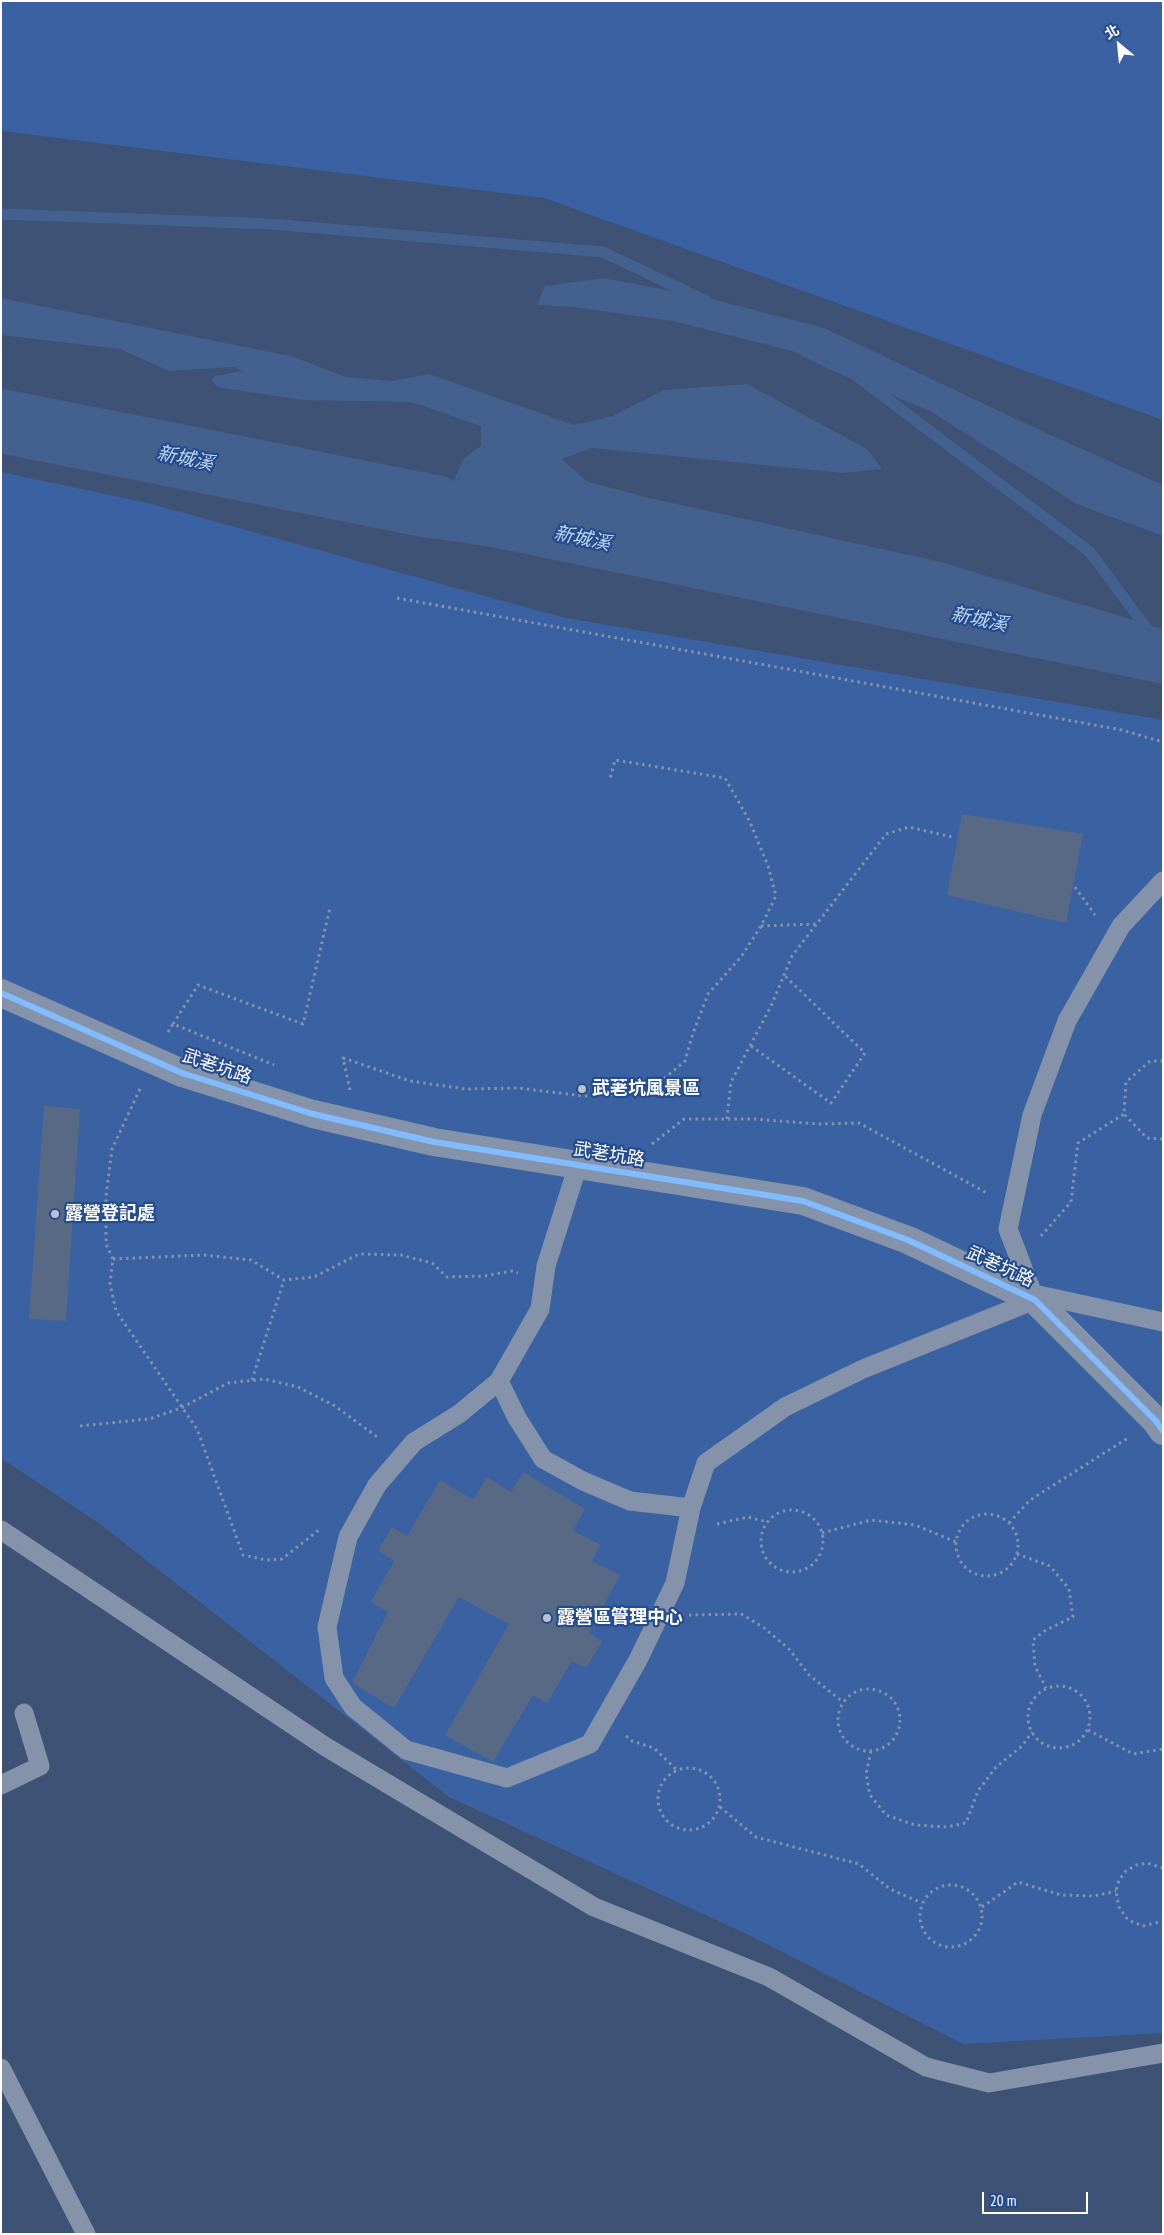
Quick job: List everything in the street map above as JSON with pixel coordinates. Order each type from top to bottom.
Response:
[{"type":"street","name":"武荖坑路","points":[[1,993],[182,1072],[313,1114],[434,1142],[803,1201],[908,1240],[1035,1300],[1159,1426]]},
{"type":"lane","points":[[1035,1300],[1008,1229],[1032,1115],[1067,1021],[1121,926],[1163,881]]},
{"type":"lane","points":[[578,1165],[546,1266],[540,1309],[499,1381],[460,1414],[414,1442],[377,1485],[348,1537],[327,1627],[334,1678],[353,1707],[406,1750],[507,1778],[590,1744],[638,1660],[675,1583],[691,1508],[706,1463],[785,1408],[863,1369],[1035,1300]]},
{"type":"lane","points":[[1035,1300],[1034,1294],[1163,1322]]},
{"type":"lane","points":[[499,1381],[517,1418],[543,1459],[583,1481],[630,1501],[691,1508]]},
{"type":"lane","points":[[1,1530],[326,1748],[594,1907],[769,1977],[926,2067],[989,2083],[1163,2054]]},
{"type":"lane","points":[[1,1785],[40,1766],[24,1713]]},
{"type":"lane","points":[[1,2068],[86,2234]]},
{"type":"path","points":[[396,598],[1112,729],[1163,742]]},
{"type":"path","points":[[350,1093],[343,1058],[410,1081],[465,1089],[518,1088],[584,1096],[647,1093],[686,1061],[693,1032],[708,994],[741,957],[761,926],[776,896],[768,866],[750,822],[725,778],[615,760],[610,779]]},
{"type":"path","points":[[727,1119],[731,1082],[751,1046],[792,956],[886,834],[909,827],[952,836]]},
{"type":"path","points":[[330,908],[302,1024],[198,985],[173,1024],[154,1060],[112,1149],[106,1196],[106,1244],[113,1259],[110,1284],[116,1311],[181,1408],[198,1429],[243,1555],[266,1560],[282,1560],[329,1522],[346,1515],[358,1519]]},
{"type":"path","points":[[761,926],[817,924]]},
{"type":"path","points":[[751,1046],[831,1103],[865,1053],[784,975]]},
{"type":"path","points":[[173,1024],[276,1066]]},
{"type":"path","points":[[1163,1061],[1150,1061],[1126,1082],[1124,1114],[1147,1138],[1163,1139]]},
{"type":"path","points":[[1036,1243],[1071,1202],[1078,1143],[1124,1114]]},
{"type":"path","points":[[647,1148],[684,1119],[727,1119],[820,1124],[859,1123],[1012,1207]]},
{"type":"path","points":[[113,1259],[204,1254],[251,1260],[284,1280],[314,1277],[359,1254],[401,1255],[432,1263],[447,1277],[484,1276],[512,1271],[544,1281]]},
{"type":"path","points":[[252,1380],[284,1280]]},
{"type":"path","points":[[80,1426],[149,1419],[181,1408],[228,1383],[264,1379],[298,1388],[335,1406],[403,1456]]},
{"type":"path","points":[[1009,1523],[1030,1500],[1159,1426]]},
{"type":"path","points":[[691,1508],[715,1524],[748,1517],[767,1522]]},
{"type":"path","points":[[791,1510],[805,1513],[816,1521],[822,1533],[823,1547],[817,1560],[807,1569],[793,1572],[780,1570],[768,1562],[762,1549],[761,1535],[767,1522],[778,1514],[791,1510]]},
{"type":"path","points":[[988,1514],[1000,1517],[1009,1523],[1015,1532],[1018,1544],[1017,1554],[1008,1568],[995,1575],[980,1576],[966,1569],[958,1557],[956,1542],[959,1531],[966,1522],[976,1516],[988,1514]]},
{"type":"path","points":[[822,1533],[871,1520],[915,1525],[956,1542]]},
{"type":"path","points":[[1017,1554],[1050,1566],[1069,1590],[1073,1617],[1046,1630],[1033,1640],[1035,1666],[1046,1688]]},
{"type":"path","points":[[659,1616],[741,1614],[763,1628],[789,1650],[809,1675],[843,1702]]},
{"type":"path","points":[[1068,1687],[1081,1695],[1090,1708],[1091,1719],[1088,1730],[1080,1740],[1068,1747],[1054,1748],[1041,1742],[1032,1732],[1028,1720],[1030,1707],[1036,1696],[1046,1688],[1068,1687]]},
{"type":"path","points":[[867,1688],[881,1691],[892,1698],[900,1711],[900,1725],[895,1738],[885,1747],[871,1751],[857,1749],[845,1742],[838,1729],[838,1715],[843,1702],[853,1693],[867,1688]]},
{"type":"path","points":[[605,1718],[632,1741],[654,1748],[677,1770]]},
{"type":"path","points":[[1088,1730],[1133,1754],[1163,1748]]},
{"type":"path","points":[[871,1751],[866,1774],[870,1795],[886,1815],[915,1825],[947,1827],[966,1823],[978,1790],[996,1767],[1022,1746],[1032,1732]]},
{"type":"path","points":[[690,1767],[704,1771],[715,1780],[720,1794],[720,1807],[713,1820],[702,1828],[688,1831],[674,1827],[663,1818],[658,1805],[658,1791],[665,1778],[677,1770],[690,1767]]},
{"type":"path","points":[[720,1807],[756,1836],[858,1864],[890,1889],[922,1903]]},
{"type":"path","points":[[1163,1868],[1147,1863],[1136,1865],[1126,1871],[1119,1880],[1116,1891],[1119,1907],[1128,1920],[1143,1926],[1159,1924],[1163,1921]]},
{"type":"path","points":[[982,1907],[1018,1882],[1061,1895],[1094,1896],[1116,1891]]},
{"type":"path","points":[[945,1885],[960,1886],[973,1893],[982,1907],[982,1921],[976,1935],[964,1945],[949,1947],[935,1943],[924,1933],[919,1919],[922,1903],[931,1892],[945,1885]]},
{"type":"shaded area","points":[[1,1],[1163,1],[1163,420],[544,198],[1,131]]},
{"type":"shaded area","name":"武荖坑風景區","points":[[1,472],[148,503],[561,617],[1163,720],[1163,2033],[963,2044],[749,1935],[449,1797],[100,1524],[1,1458]]},
{"type":"water","points":[[604,278],[704,297],[824,328],[1035,428],[1163,485],[1163,536],[1077,504],[930,411],[835,372],[792,351],[673,321],[573,307],[537,305],[545,286]]},
{"type":"water","points":[[1,298],[291,356],[346,377],[393,381],[429,374],[574,425],[613,416],[664,390],[747,384],[867,449],[882,469],[842,473],[592,448],[561,459],[588,482],[654,499],[941,562],[1163,629],[1163,684],[496,548],[394,532],[349,502],[348,477],[405,476],[452,484],[464,458],[481,446],[481,426],[411,402],[302,400],[217,387],[212,381],[215,376],[243,371],[234,367],[169,371],[120,349],[1,335]]},
{"type":"building","points":[[962,814],[1083,834],[1066,923],[947,895]]},
{"type":"building","name":"露營登記處","points":[[44,1106],[80,1109],[66,1321],[29,1319]]},
{"type":"building","name":"露營區管理中心","points":[[523,1472],[585,1509],[573,1531],[601,1545],[592,1561],[620,1575],[589,1633],[602,1641],[586,1668],[572,1661],[547,1703],[533,1695],[493,1762],[445,1735],[509,1624],[459,1597],[394,1708],[352,1683],[388,1612],[371,1602],[394,1561],[378,1550],[392,1527],[407,1536],[440,1480],[473,1500],[487,1477],[511,1492]]},
{"type":"waterway","points":[[1,214],[271,224],[603,252],[706,301]]},
{"type":"waterway","points":[[858,377],[1090,552],[1163,651]]},
{"type":"waterway","name":"新城溪","points":[[1,421],[435,507]]},
{"type":"cycle path","points":[[1,993],[182,1073],[313,1114],[434,1142],[803,1201],[908,1240],[1035,1300],[1156,1421],[1163,1431]]},
{"type":"place","name":"武荖坑風景區","points":[[582,1089]]},
{"type":"place","name":"露營登記處","points":[[55,1214]]},
{"type":"place","name":"露營區管理中心","points":[[547,1618]]}]
